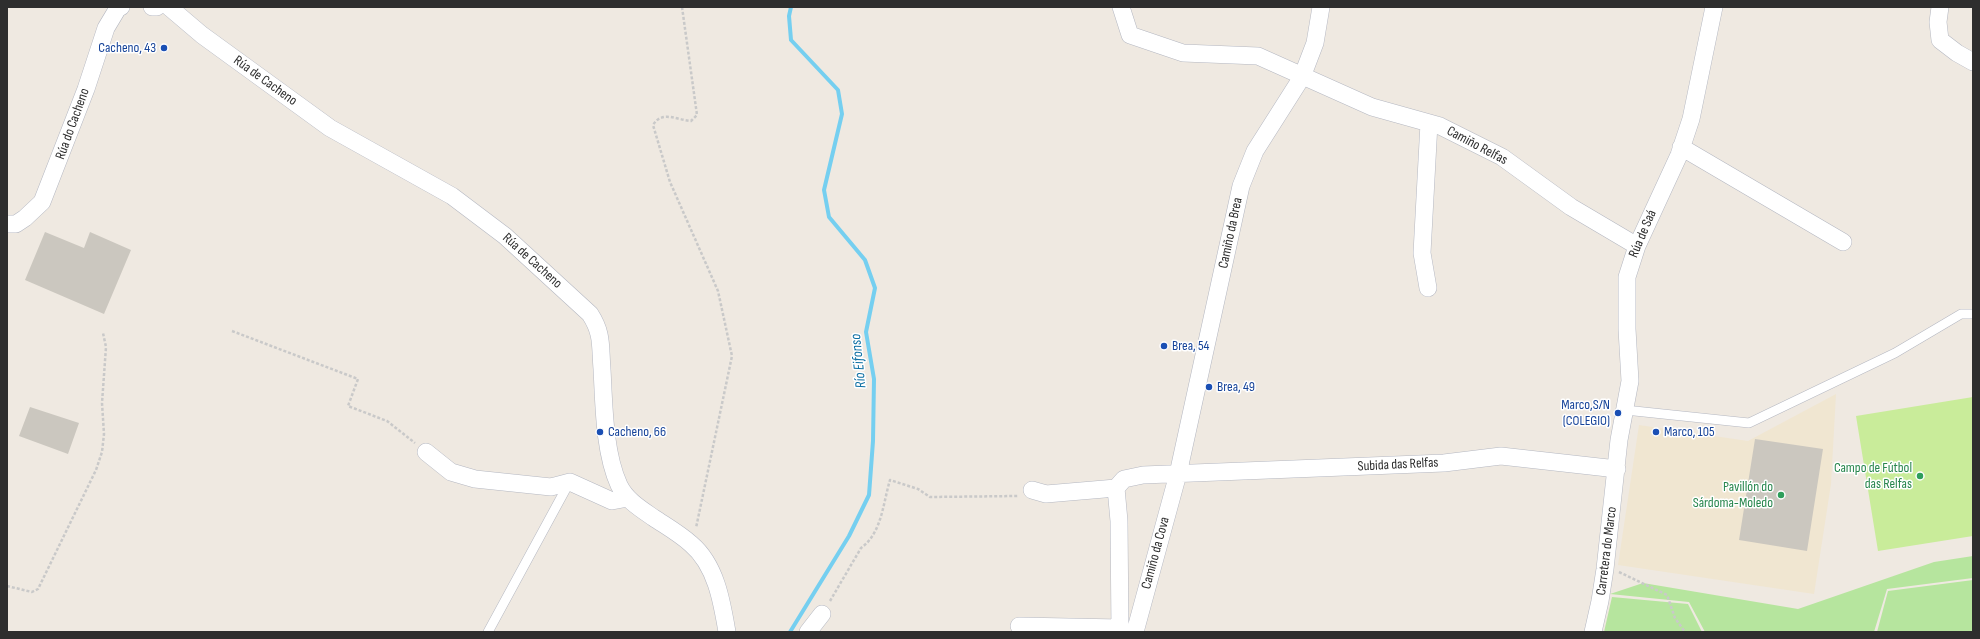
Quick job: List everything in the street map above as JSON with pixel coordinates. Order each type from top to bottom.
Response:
[{"type":"street","name":"Rúa do Cacheno","points":[[7,224],[16,224],[26,218],[42,202],[83,97],[106,28],[118,8],[121,7]]},
{"type":"street","points":[[152,7],[157,7]]},
{"type":"street","name":"Rúa de Cacheno","points":[[169,7],[202,35],[330,128],[452,196],[505,236],[590,314],[598,326],[601,339],[601,368],[606,424],[613,470],[620,487],[628,498],[692,545],[708,564],[721,597],[728,632]]},
{"type":"street","name":"Camiño Relfas","points":[[1121,7],[1130,35],[1183,53],[1258,56],[1302,77],[1372,107],[1440,126],[1502,157],[1571,207],[1637,246]]},
{"type":"street","name":"Camiño da Brea","points":[[1178,474],[1241,186],[1255,151],[1302,77],[1315,43],[1321,7]]},
{"type":"street","name":"Rúa de Saá","points":[[1617,469],[1619,440],[1630,381],[1627,329],[1627,277],[1637,246],[1681,147],[1691,119],[1714,7]]},
{"type":"street","points":[[1940,7],[1938,22],[1940,40],[1957,54],[1973,62]]},
{"type":"street","points":[[1428,288],[1422,253],[1429,123]]},
{"type":"street","points":[[1681,147],[1843,242]]},
{"type":"street","points":[[426,452],[451,472],[475,479],[551,487],[570,482],[612,501],[628,498]]},
{"type":"street","name":"Subida das Relfas","points":[[1116,488],[1124,479],[1143,475],[1444,463],[1501,456],[1617,469]]},
{"type":"street","name":"Carretera do Marco","points":[[1593,632],[1605,569],[1617,469]]},
{"type":"street","name":"Camiño da Cova","points":[[1125,631],[1178,474]]},
{"type":"street","points":[[1018,626],[1125,631],[1116,488],[1046,494],[1032,490]]},
{"type":"street","points":[[808,632],[822,614]]},
{"type":"lane","points":[[1625,410],[1749,423],[1895,353],[1961,314],[1973,314]]},
{"type":"lane","points":[[488,632],[570,482]]},
{"type":"path","points":[[682,7],[696,115],[691,121],[663,116],[656,120],[653,125],[670,182],[718,291],[732,356],[692,545]]},
{"type":"path","points":[[232,331],[358,379],[348,406],[387,421],[426,452]]},
{"type":"path","points":[[7,586],[32,592],[38,589],[96,470],[102,452],[104,434],[102,403],[106,348],[103,333]]},
{"type":"path","points":[[822,614],[861,548],[868,543],[879,523],[890,480],[918,489],[930,497],[1026,496],[1032,490]]},
{"type":"path","points":[[1605,569],[1622,572],[1667,595],[1675,618],[1685,632]]},
{"type":"shaded area","points":[[1836,394],[1831,484],[1814,594],[1618,565],[1639,425],[1748,441]]},
{"type":"green space","name":"Campo de Fútbol das Relfas","points":[[1973,397],[1973,536],[1878,551],[1856,416]]},
{"type":"green space","points":[[1973,556],[1973,578],[1887,589],[1874,632],[1705,632],[1689,602],[1610,594],[1643,583],[1798,609],[1934,562]]},
{"type":"green space","points":[[1973,580],[1973,632],[1877,632],[1888,591]]},
{"type":"green space","points":[[1612,597],[1688,604],[1702,632],[1604,632]]},
{"type":"building","points":[[45,232],[84,248],[90,232],[131,250],[104,314],[25,280]]},
{"type":"building","points":[[30,407],[79,423],[68,454],[19,436]]},
{"type":"building","name":"Pavillón do Sárdoma-Moledo","points":[[1755,439],[1823,449],[1807,551],[1739,540]]},
{"type":"waterway","name":"Río Eifonso","points":[[790,632],[849,536],[869,495],[873,441],[874,379],[866,332],[875,288],[865,260],[829,217],[824,190],[842,114],[838,90],[791,40],[789,16],[791,7]]},
{"type":"place","name":"Cacheno, 43","points":[[164,48]]},
{"type":"place","name":"Brea, 54","points":[[1164,346]]},
{"type":"place","name":"Brea, 49","points":[[1209,387]]},
{"type":"place","name":"Marco,S/N (COLEGIO)","points":[[1618,413]]},
{"type":"place","name":"Cacheno, 66","points":[[600,432]]},
{"type":"place","name":"Marco, 105","points":[[1656,432]]},
{"type":"place","name":"Campo de Fútbol das Relfas","points":[[1920,476]]},
{"type":"place","name":"Pavillón do Sárdoma-Moledo","points":[[1781,495]]}]
